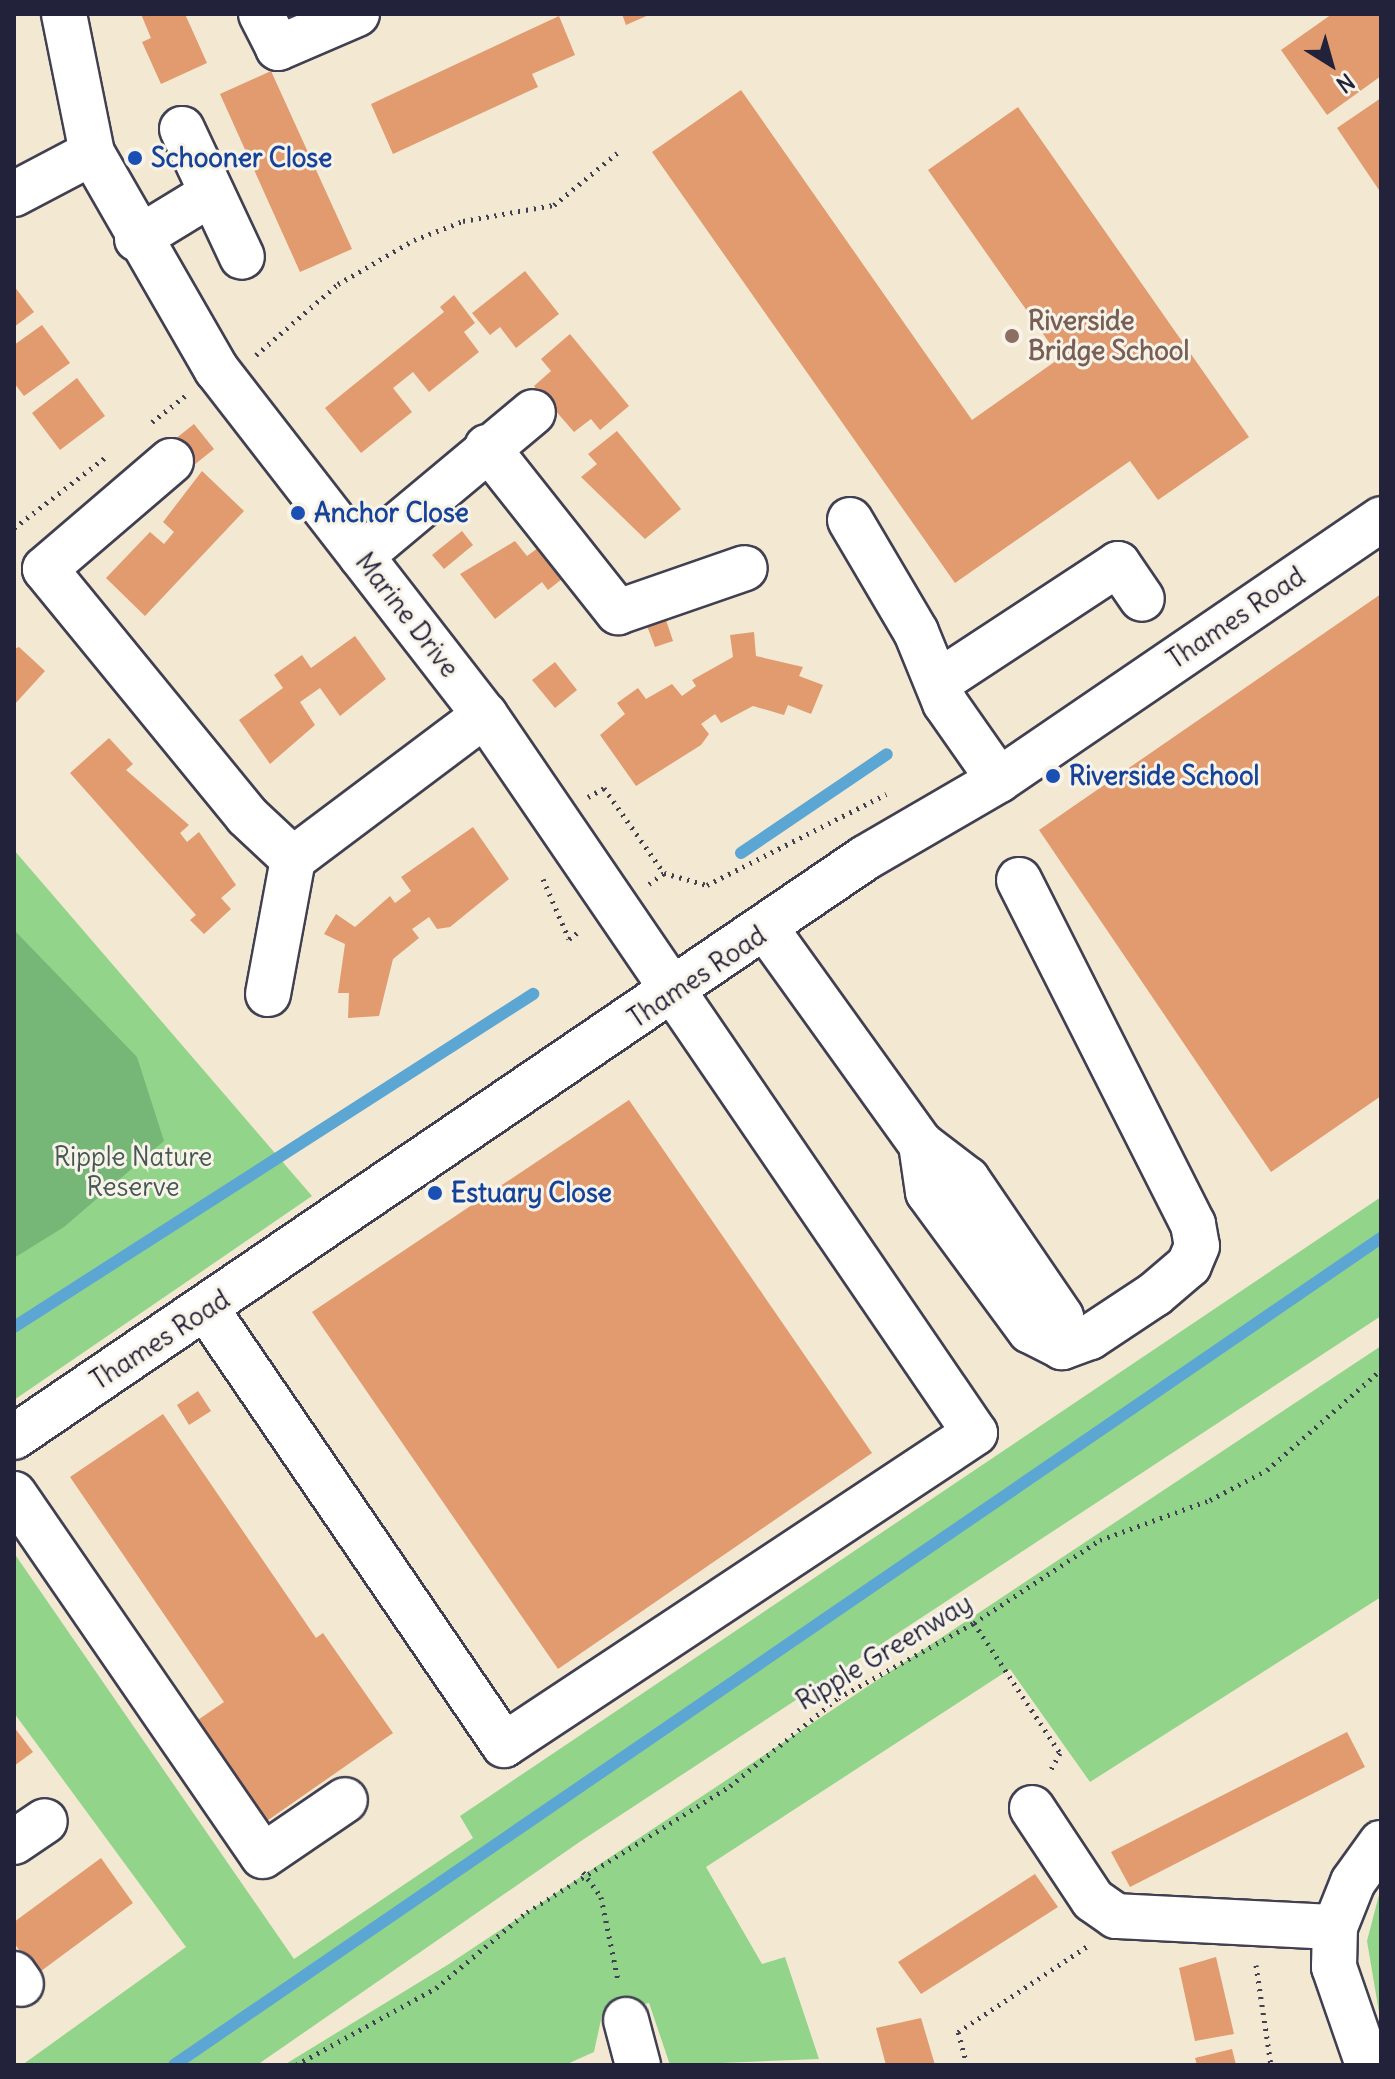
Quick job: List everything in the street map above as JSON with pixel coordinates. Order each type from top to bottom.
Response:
[{"type":"street","name":"Marine Drive","points":[[64,14],[92,153],[137,239],[225,380],[485,715],[678,991],[975,1433],[504,1745],[207,1310]]},
{"type":"street","points":[[261,14],[278,48],[357,14]]},
{"type":"street","points":[[182,129],[209,195],[242,257]]},
{"type":"street","points":[[14,194],[92,153]]},
{"type":"street","points":[[137,239],[209,195]]},
{"type":"street","points":[[361,556],[487,447],[533,412]]},
{"type":"street","points":[[487,447],[618,612],[745,568]]},
{"type":"street","points":[[171,461],[45,569],[247,816],[293,859]]},
{"type":"street","name":"Thames Road","points":[[14,1437],[678,991],[865,858],[999,780],[1381,519]]},
{"type":"street","points":[[850,520],[940,681],[945,703],[999,780]]},
{"type":"street","points":[[940,681],[1118,564],[1142,599]]},
{"type":"street","points":[[268,994],[293,859],[485,715]]},
{"type":"street","points":[[767,930],[921,1144],[967,1179],[1061,1317],[1062,1347],[1090,1337],[1155,1294],[1189,1265],[1197,1246],[1193,1224],[1019,880]]},
{"type":"street","points":[[14,1494],[263,1856],[345,1800]]},
{"type":"street","points":[[1032,1808],[1093,1900],[1130,1919],[1335,1927]]},
{"type":"street","points":[[1368,2065],[1334,1967],[1335,1927],[1353,1882],[1381,1843]]},
{"type":"street","points":[[626,2020],[638,2065]]},
{"type":"path","points":[[225,380],[338,284],[414,240],[463,221],[554,205],[617,153]]},
{"type":"path","points":[[590,796],[604,788],[664,873],[644,887]]},
{"type":"path","points":[[569,939],[577,933]]},
{"type":"path","name":"Ripple Greenway","points":[[296,2065],[436,1988],[583,1872],[730,1786],[838,1698],[974,1623],[1100,1540],[1210,1500],[1267,1470],[1381,1370]]},
{"type":"path","points":[[974,1623],[1060,1753],[1032,1808]]},
{"type":"path","points":[[583,1872],[604,1907],[626,2020]]},
{"type":"path","points":[[967,2065],[958,2032],[1130,1919]]},
{"type":"path","points":[[1254,1924],[1271,2065]]},
{"type":"green space","name":"Ripple Nature Reserve","points":[[14,850],[312,1196],[14,1400]]},
{"type":"green space","points":[[14,930],[137,1057],[164,1141],[64,1227],[14,1258]]},
{"type":"green space","points":[[1381,1197],[1381,1316],[581,1841],[257,2065],[22,2065],[186,1947],[14,1713],[14,1553],[294,1959],[473,1838],[460,1816]]},
{"type":"green space","points":[[1381,1346],[1381,1597],[1090,1782],[1010,1669],[706,1867],[762,1964],[785,1957],[819,2059],[670,2065],[649,2003],[602,2015],[594,2052],[565,2065],[284,2065],[449,1964]]},
{"type":"green space","points":[[1381,1887],[1381,2024],[1367,1941]]},
{"type":"building","points":[[141,14],[185,14],[207,63],[161,84],[142,42],[151,38]]},
{"type":"building","points":[[622,14],[651,14],[626,25]]},
{"type":"building","points":[[1332,14],[1381,14],[1381,76],[1327,115],[1281,50]]},
{"type":"building","points":[[559,16],[575,55],[532,74],[538,87],[393,154],[371,104]]},
{"type":"building","points":[[271,71],[352,249],[300,272],[220,94]]},
{"type":"building","points":[[741,90],[972,420],[1060,358],[928,170],[1018,107],[1249,437],[1158,500],[1130,461],[955,583],[652,152]]},
{"type":"building","points":[[1381,98],[1381,193],[1337,128]]},
{"type":"building","points":[[525,271],[559,314],[516,348],[500,327],[490,335],[472,313]]},
{"type":"building","points":[[14,286],[34,312],[14,327]]},
{"type":"building","points":[[454,295],[475,323],[464,332],[479,352],[429,392],[413,372],[393,388],[412,412],[361,453],[325,408],[444,312],[440,307]]},
{"type":"building","points":[[42,325],[70,363],[24,396],[14,383],[14,345]]},
{"type":"building","points":[[570,334],[629,406],[600,430],[591,419],[574,432],[534,386],[551,371],[541,359]]},
{"type":"building","points":[[77,378],[105,416],[60,450],[32,413]]},
{"type":"building","points":[[194,424],[214,449],[184,473],[164,448]]},
{"type":"building","points":[[617,431],[681,509],[645,539],[581,477],[597,464],[588,454]]},
{"type":"building","points":[[202,471],[244,511],[145,616],[106,578],[150,532],[164,544],[174,532],[163,522]]},
{"type":"building","points":[[462,531],[473,545],[444,569],[432,555]]},
{"type":"building","points":[[515,541],[527,556],[538,548],[562,579],[548,590],[542,582],[495,619],[460,574]]},
{"type":"building","points":[[1381,594],[1381,1096],[1271,1172],[1039,830]]},
{"type":"building","points":[[663,611],[673,641],[655,647],[644,618]]},
{"type":"building","points":[[754,632],[756,656],[803,667],[799,676],[823,685],[811,714],[788,705],[784,715],[753,706],[721,723],[715,714],[701,724],[709,734],[701,745],[636,786],[600,735],[625,714],[617,703],[638,688],[646,699],[672,684],[682,696],[696,686],[692,680],[733,657],[730,635]]},
{"type":"building","points":[[355,636],[386,679],[340,716],[320,688],[300,702],[315,725],[270,764],[239,720],[283,688],[274,675],[302,655],[311,668]]},
{"type":"building","points":[[19,647],[45,671],[14,705],[14,649]]},
{"type":"building","points":[[555,662],[577,690],[555,708],[532,680]]},
{"type":"building","points":[[109,738],[133,764],[126,770],[189,825],[180,833],[187,842],[199,832],[236,885],[221,898],[231,909],[204,934],[190,920],[196,915],[70,773]]},
{"type":"building","points":[[473,827],[509,879],[450,927],[437,929],[429,917],[412,929],[419,938],[393,959],[379,1016],[348,1018],[349,993],[338,993],[345,944],[324,934],[336,914],[355,927],[390,896],[395,903],[411,891],[401,877]]},
{"type":"building","points":[[629,1100],[872,1453],[558,1669],[312,1312]]},
{"type":"building","points":[[198,1391],[211,1411],[189,1425],[177,1405]]},
{"type":"building","points":[[163,1414],[316,1638],[323,1633],[393,1733],[261,1825],[192,1724],[224,1702],[70,1477]]},
{"type":"building","points":[[14,1727],[33,1752],[14,1766]]},
{"type":"building","points":[[1347,1732],[1365,1767],[1130,1887],[1111,1852]]},
{"type":"building","points":[[101,1858],[133,1903],[37,1974],[14,1943],[14,1922]]},
{"type":"building","points":[[1035,1874],[1058,1907],[921,1994],[898,1962]]},
{"type":"building","points":[[1216,1957],[1234,2034],[1195,2041],[1179,1968]]},
{"type":"building","points":[[921,2018],[935,2065],[886,2065],[876,2028]]},
{"type":"building","points":[[1232,2049],[1236,2065],[1197,2065],[1195,2058]]},
{"type":"waterway","points":[[741,853],[887,754]]},
{"type":"waterway","points":[[14,1327],[533,994]]},
{"type":"waterway","points":[[174,2065],[1381,1238]]},
{"type":"place","name":"Schooner Close","points":[[135,158]]},
{"type":"place","name":"Riverside Bridge School","points":[[1012,336]]},
{"type":"place","name":"Anchor Close","points":[[298,513]]},
{"type":"place","name":"Riverside School","points":[[1053,776]]},
{"type":"place","name":"Estuary Close","points":[[435,1193]]}]
